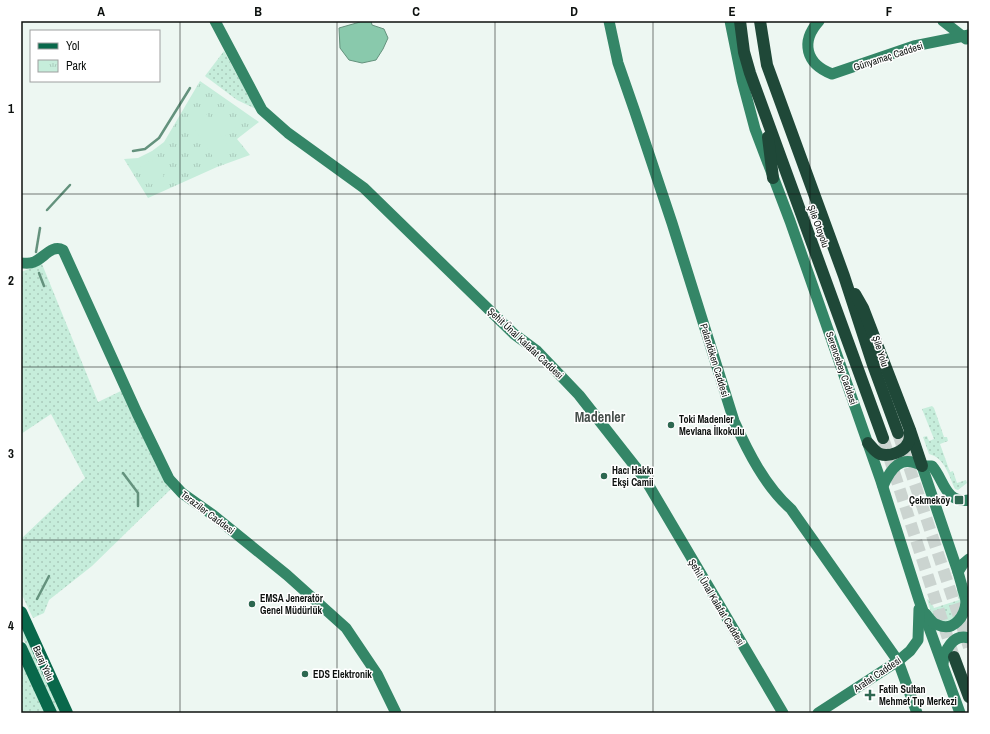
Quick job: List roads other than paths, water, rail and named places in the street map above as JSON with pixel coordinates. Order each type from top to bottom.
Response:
[{"type":"highway","name":"Şile Otoyolu","points":[[740,21],[744,52],[765,114],[883,438]]},
{"type":"highway","name":"Şile Otoyolu","points":[[760,21],[767,64],[844,276]]},
{"type":"highway","points":[[765,114],[773,178]]},
{"type":"highway","points":[[844,276],[863,308],[910,430],[922,466]]},
{"type":"highway","name":"Şile Yolu","points":[[844,276],[873,365],[898,433]]},
{"type":"highway","points":[[868,443],[880,454],[889,455],[897,453],[904,449],[908,444],[910,430]]},
{"type":"highway","points":[[954,657],[969,697]]},
{"type":"main road","name":"Baraj Yolu","points":[[21,612],[67,713]]},
{"type":"main road","name":"Baraj Yolu","points":[[21,648],[51,713]]},
{"type":"street","name":"Şehit Ünal Kalafat Caddesi","points":[[215,21],[262,110],[288,134],[364,188],[514,334],[537,351],[592,409],[646,479],[783,713]]},
{"type":"street","name":"Palandöken Caddesi","points":[[609,21],[618,63],[637,116],[703,319],[734,421],[741,438],[759,470],[781,500],[791,509],[898,661],[917,713]]},
{"type":"street","name":"Serencebey Caddesi","points":[[730,21],[742,80],[755,129],[790,221],[868,443],[921,604],[960,713]]},
{"type":"street","name":"Günyamaç Caddesi","points":[[819,21],[809,38],[809,55],[813,62],[823,71],[832,74],[914,46],[967,37]]},
{"type":"street","points":[[943,21],[967,37]]},
{"type":"street","name":"Teraziler Caddesi","points":[[21,263],[32,263],[53,249],[59,248],[63,250],[131,400],[169,479],[182,493],[213,515],[287,575],[346,628],[377,674],[396,713]]},
{"type":"street","points":[[883,486],[890,472],[896,465],[907,462],[915,462],[922,466],[932,466],[936,469],[948,494],[959,500],[969,500]]},
{"type":"street","points":[[921,604],[928,617],[938,625],[946,627],[957,622],[961,618],[967,606],[958,572],[922,466]]},
{"type":"street","points":[[958,572],[963,564],[969,559]]},
{"type":"street","name":"Arafat Caddesi","points":[[818,713],[898,661],[910,651],[918,640],[921,604]]},
{"type":"street","points":[[943,664],[946,651],[954,641],[962,637],[969,638]]},
{"type":"waterway","points":[[133,151],[145,149],[159,138],[190,88]]},
{"type":"waterway","points":[[47,210],[70,185]]},
{"type":"waterway","points":[[36,252],[40,228]]},
{"type":"waterway","points":[[39,273],[44,286]]},
{"type":"waterway","points":[[123,473],[138,493],[138,506]]},
{"type":"waterway","points":[[37,599],[49,576]]},
{"type":"tunnel","points":[[898,433],[969,647]]},
{"type":"tunnel","points":[[883,438],[953,654]]},
{"type":"place","name":"Toki Madenler Mevlana İlkokulu","points":[[671,425]]},
{"type":"place","name":"Hacı Hakkı Ekşi Camii","points":[[604,476]]},
{"type":"place","name":"Çekmeköy","points":[[959,500]]},
{"type":"place","name":"EMSA Jeneratör Genel Müdürlük","points":[[252,604]]},
{"type":"place","name":"EDS Elektronik","points":[[305,674]]},
{"type":"place","name":"Fatih Sultan Mehmet Tıp Merkezi","points":[[870,695]]},
{"type":"district","name":"Madenler","points":[[600,417]]}]
